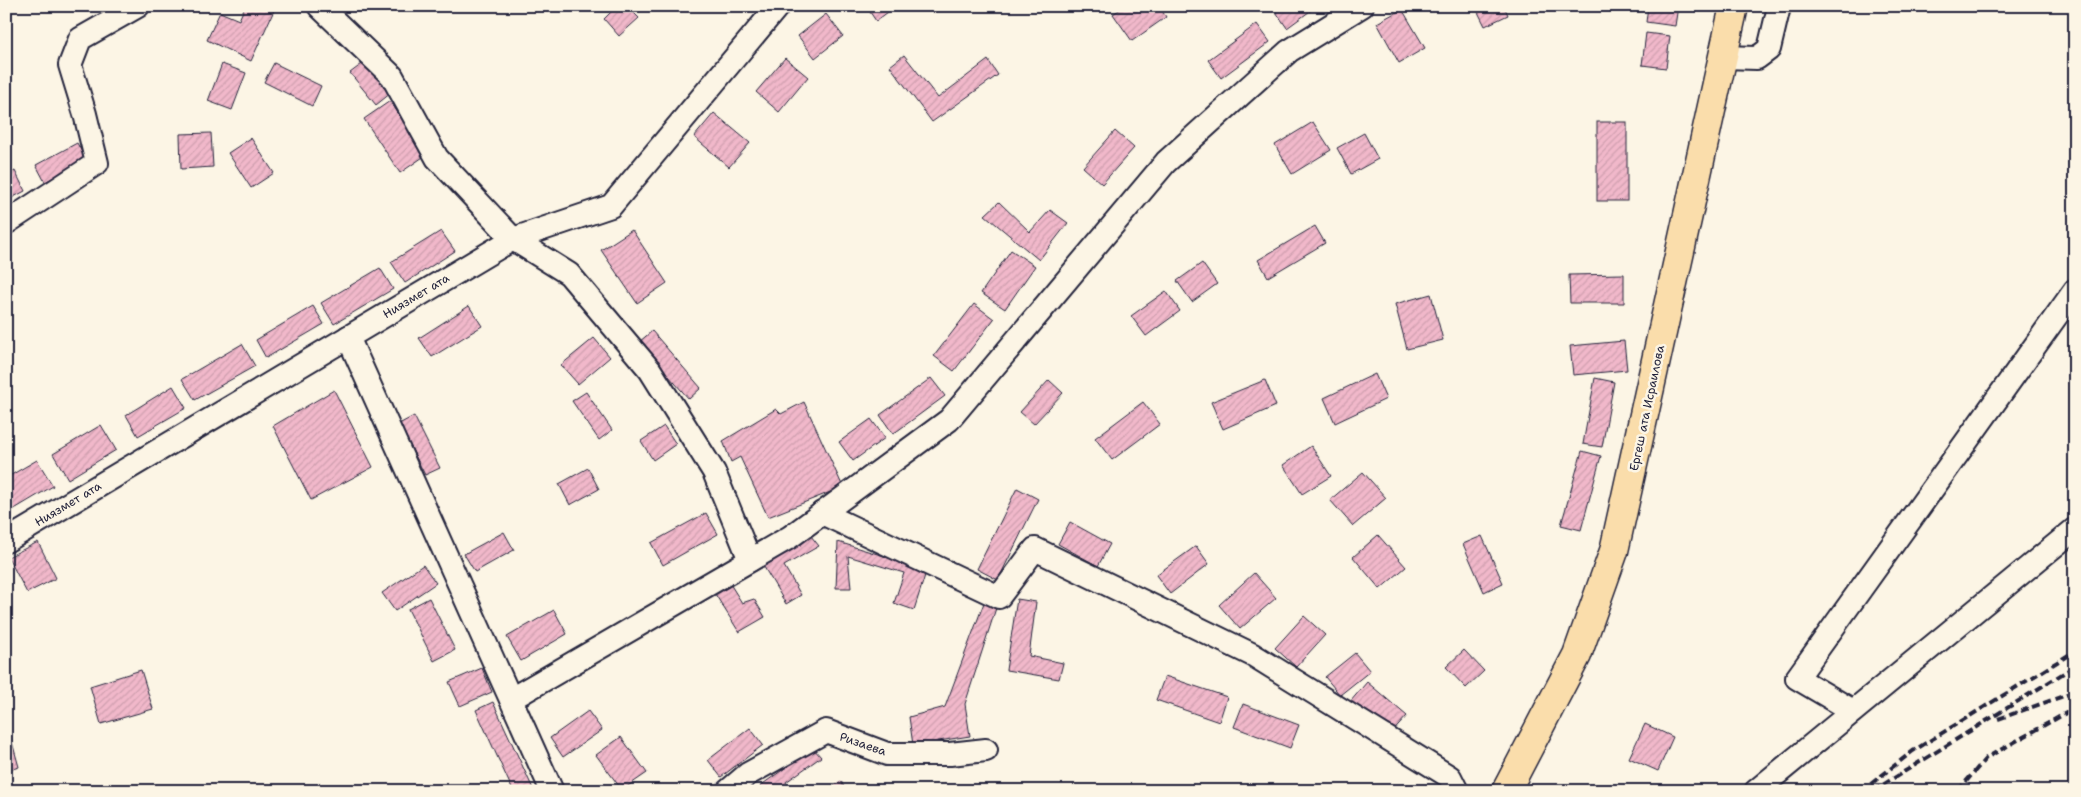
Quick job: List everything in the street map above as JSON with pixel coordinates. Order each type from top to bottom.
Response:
[{"type":"main road","name":"Ергеш ата Исраилова","points":[[1510,789],[1577,655],[1614,552],[1734,6]]},
{"type":"street","points":[[6,223],[97,163],[70,65],[80,39],[138,6]]},
{"type":"street","points":[[319,6],[392,76],[437,158],[513,239],[569,274],[650,370],[714,472],[750,560]]},
{"type":"street","name":"Ниязмет ата","points":[[6,540],[513,239],[611,206],[778,6]]},
{"type":"street","points":[[510,699],[790,537],[949,420],[1166,162],[1289,51],[1362,6]]},
{"type":"street","points":[[1723,57],[1756,58],[1769,49],[1778,12],[1777,6]]},
{"type":"street","points":[[1853,711],[1797,678],[2075,290]]},
{"type":"street","points":[[348,337],[552,791]]},
{"type":"street","points":[[822,513],[999,597],[1035,549],[1253,654],[1450,777],[1457,791]]},
{"type":"street","points":[[1756,791],[2075,529]]},
{"type":"street","name":"Ризаева","points":[[728,791],[748,774],[826,731],[886,754],[950,754],[986,750]]},
{"type":"building","points":[[245,6],[276,6],[251,61],[207,40],[220,12],[239,20]]},
{"type":"building","points":[[617,6],[627,6],[639,18],[619,36],[604,19]]},
{"type":"building","points":[[866,6],[896,6],[876,21]]},
{"type":"building","points":[[1125,6],[1159,6],[1166,17],[1132,41],[1113,14]]},
{"type":"building","points":[[1272,6],[1317,6],[1287,28]]},
{"type":"building","points":[[1475,6],[1504,6],[1508,15],[1485,26]]},
{"type":"building","points":[[1648,6],[1678,6],[1675,26],[1646,22]]},
{"type":"building","points":[[1402,9],[1425,48],[1399,63],[1377,23]]},
{"type":"building","points":[[826,14],[843,36],[815,58],[798,36]]},
{"type":"building","points":[[1257,24],[1270,42],[1221,78],[1208,60]]},
{"type":"building","points":[[1646,33],[1670,36],[1666,68],[1642,65]]},
{"type":"building","points":[[904,55],[938,98],[988,60],[998,75],[932,122],[890,66]]},
{"type":"building","points":[[785,58],[808,77],[779,112],[756,92]]},
{"type":"building","points":[[366,61],[391,93],[376,105],[350,73]]},
{"type":"building","points":[[274,63],[321,86],[312,106],[264,82]]},
{"type":"building","points":[[222,64],[246,73],[232,110],[208,101]]},
{"type":"building","points":[[390,101],[426,155],[400,173],[364,119]]},
{"type":"building","points":[[714,113],[750,143],[729,167],[694,137]]},
{"type":"building","points":[[1313,122],[1331,150],[1292,174],[1275,145]]},
{"type":"building","points":[[1597,122],[1627,122],[1627,201],[1597,201]]},
{"type":"building","points":[[1115,131],[1134,148],[1102,184],[1083,167]]},
{"type":"building","points":[[211,133],[213,167],[181,169],[180,134]]},
{"type":"building","points":[[1364,133],[1378,159],[1351,174],[1337,148]]},
{"type":"building","points":[[251,138],[274,173],[251,188],[228,153]]},
{"type":"building","points":[[77,143],[86,160],[45,182],[36,165]]},
{"type":"building","points":[[15,171],[25,191],[6,201],[6,175]]},
{"type":"building","points":[[999,202],[1030,232],[1050,210],[1068,223],[1039,260],[985,215]]},
{"type":"building","points":[[1315,226],[1325,243],[1268,277],[1258,260]]},
{"type":"building","points":[[632,230],[667,283],[637,303],[601,250]]},
{"type":"building","points":[[441,231],[455,251],[405,283],[391,262]]},
{"type":"building","points":[[1011,250],[1035,266],[1005,309],[981,293]]},
{"type":"building","points":[[1202,263],[1217,284],[1192,302],[1177,281]]},
{"type":"building","points":[[380,268],[393,289],[334,324],[321,303]]},
{"type":"building","points":[[1624,274],[1624,303],[1570,303],[1569,275]]},
{"type":"building","points":[[1166,291],[1180,311],[1146,336],[1131,316]]},
{"type":"building","points":[[1431,294],[1443,340],[1407,349],[1395,304]]},
{"type":"building","points":[[974,304],[994,319],[954,371],[934,356]]},
{"type":"building","points":[[313,306],[324,324],[266,358],[256,340]]},
{"type":"building","points":[[469,306],[482,326],[432,357],[419,338]]},
{"type":"building","points":[[652,331],[701,388],[689,399],[639,342]]},
{"type":"building","points":[[594,338],[610,357],[578,384],[561,365]]},
{"type":"building","points":[[1624,341],[1627,370],[1573,375],[1570,346]]},
{"type":"building","points":[[242,344],[255,366],[195,400],[182,379]]},
{"type":"building","points":[[1375,374],[1386,399],[1335,423],[1324,398]]},
{"type":"building","points":[[931,378],[945,396],[893,434],[880,415]]},
{"type":"building","points":[[1595,378],[1614,382],[1602,447],[1583,444]]},
{"type":"building","points":[[1049,380],[1063,393],[1034,424],[1020,412]]},
{"type":"building","points":[[1265,380],[1276,406],[1223,429],[1211,402]]},
{"type":"building","points":[[173,386],[186,408],[138,436],[126,415]]},
{"type":"building","points":[[334,390],[373,467],[311,500],[273,426]]},
{"type":"building","points":[[586,392],[612,430],[599,440],[572,401]]},
{"type":"building","points":[[804,402],[843,487],[768,517],[740,457],[731,462],[723,441],[776,409],[781,414]]},
{"type":"building","points":[[1143,402],[1160,424],[1112,460],[1095,438]]},
{"type":"building","points":[[414,416],[440,468],[425,475],[399,424]]},
{"type":"building","points":[[871,419],[885,438],[853,461],[839,442]]},
{"type":"building","points":[[101,425],[116,450],[68,479],[53,454]]},
{"type":"building","points":[[664,426],[676,444],[653,460],[641,441]]},
{"type":"building","points":[[1311,446],[1331,476],[1302,494],[1283,465]]},
{"type":"building","points":[[1582,451],[1601,456],[1581,530],[1561,525]]},
{"type":"building","points":[[37,460],[53,486],[6,514],[6,478]]},
{"type":"building","points":[[588,468],[599,489],[570,505],[559,484]]},
{"type":"building","points":[[1363,472],[1386,498],[1353,526],[1330,500]]},
{"type":"building","points":[[1017,488],[1038,499],[998,580],[977,569]]},
{"type":"building","points":[[706,513],[718,534],[663,565],[651,543]]},
{"type":"building","points":[[1070,522],[1110,544],[1098,566],[1058,544]]},
{"type":"building","points":[[504,532],[514,550],[475,572],[464,554]]},
{"type":"building","points":[[1378,535],[1406,567],[1380,589],[1353,557]]},
{"type":"building","points":[[811,536],[819,546],[784,566],[801,595],[786,604],[761,562]]},
{"type":"building","points":[[1482,536],[1503,583],[1484,592],[1463,544]]},
{"type":"building","points":[[38,542],[56,578],[27,593],[8,557]]},
{"type":"building","points":[[838,542],[927,569],[914,610],[894,603],[904,573],[848,556],[851,588],[836,588]]},
{"type":"building","points":[[1196,546],[1209,564],[1170,594],[1156,575]]},
{"type":"building","points":[[423,565],[436,583],[395,611],[382,593]]},
{"type":"building","points":[[1254,573],[1276,598],[1240,629],[1219,605]]},
{"type":"building","points":[[727,579],[742,603],[754,599],[765,617],[739,632],[710,586]]},
{"type":"building","points":[[429,598],[455,650],[434,661],[408,609]]},
{"type":"building","points":[[1017,599],[1036,602],[1029,656],[1063,663],[1059,679],[1006,670]]},
{"type":"building","points":[[985,600],[997,605],[965,704],[970,736],[913,745],[909,717],[945,707]]},
{"type":"building","points":[[554,610],[567,634],[521,661],[507,637]]},
{"type":"building","points":[[1304,616],[1325,635],[1296,667],[1275,648]]},
{"type":"building","points":[[1464,650],[1484,671],[1466,688],[1446,667]]},
{"type":"building","points":[[1355,653],[1370,671],[1340,695],[1325,677]]},
{"type":"building","points":[[482,668],[492,692],[460,706],[449,682]]},
{"type":"building","points":[[141,670],[153,709],[101,724],[90,686]]},
{"type":"building","points":[[1165,676],[1227,697],[1219,722],[1156,700]]},
{"type":"building","points":[[1367,682],[1407,716],[1390,735],[1350,702]]},
{"type":"building","points":[[493,702],[534,791],[513,791],[476,710]]},
{"type":"building","points":[[1243,704],[1299,725],[1290,748],[1234,727]]},
{"type":"building","points":[[588,711],[602,730],[563,757],[550,738]]},
{"type":"building","points":[[1645,724],[1673,737],[1658,771],[1629,758]]},
{"type":"building","points":[[750,728],[763,745],[721,777],[708,760]]},
{"type":"building","points":[[10,735],[19,767],[6,771],[6,736]]},
{"type":"building","points":[[621,737],[647,773],[622,790],[596,755]]},
{"type":"building","points":[[813,748],[821,757],[786,782],[791,791],[763,791],[760,786]]},
{"type":"building","points":[[841,781],[846,791],[826,791]]},
{"type":"railway","points":[[1862,791],[1913,751],[2075,651]]},
{"type":"railway","points":[[1873,791],[2075,666]]},
{"type":"railway","points":[[1998,719],[2075,692]]},
{"type":"railway","points":[[1958,791],[1986,758],[2075,708]]}]
